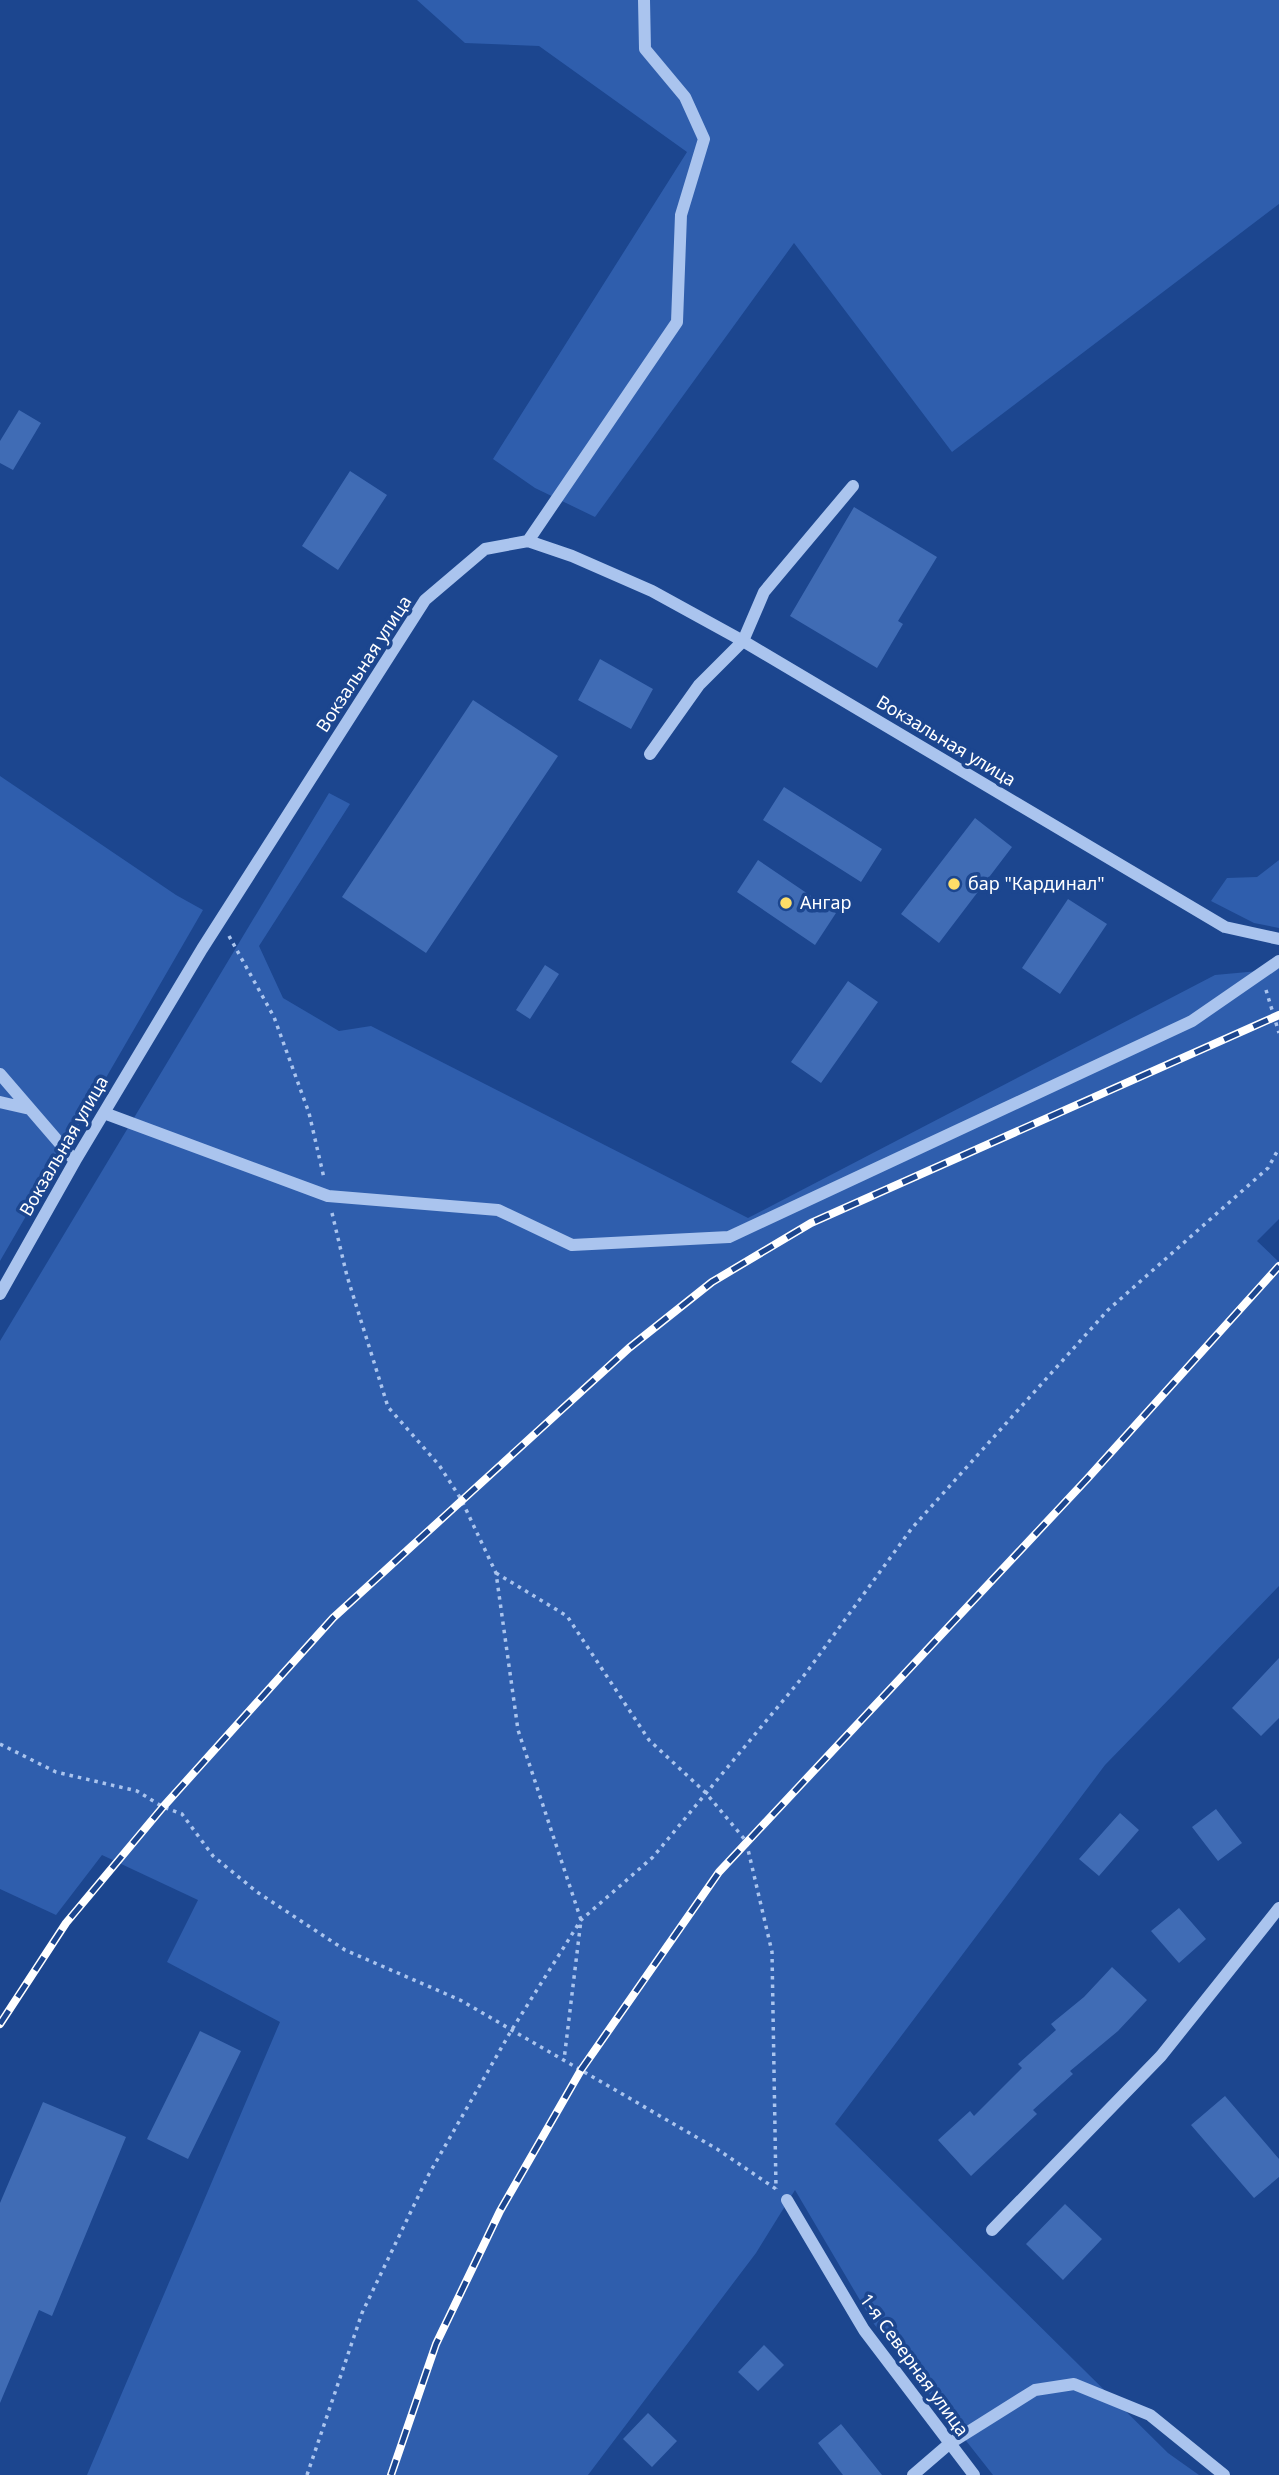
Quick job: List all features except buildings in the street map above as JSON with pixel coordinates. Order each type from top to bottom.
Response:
[{"type":"street","points":[[528,541],[677,322],[681,215],[704,139],[685,97],[645,49],[644,0]]},
{"type":"street","points":[[650,754],[699,685],[743,641],[764,592],[853,486]]},
{"type":"street","name":"Вокзальная улица","points":[[0,1294],[75,1161],[220,920],[425,600],[485,549],[528,541],[572,556],[652,591],[743,641],[1224,927],[1279,939]]},
{"type":"street","points":[[104,1113],[328,1196],[498,1210],[572,1245],[729,1237],[1192,1021],[1279,961]]},
{"type":"street","points":[[0,1074],[75,1161]]},
{"type":"street","points":[[0,1102],[31,1110]]},
{"type":"street","points":[[992,2230],[1161,2056],[1279,1908]]},
{"type":"street","name":"1-я Северная улица","points":[[787,2200],[864,2330],[974,2475]]},
{"type":"street","points":[[913,2475],[949,2444],[1035,2390],[1074,2384],[1150,2415],[1224,2475]]},
{"type":"path","points":[[220,920],[274,1017],[309,1113],[346,1276],[388,1407],[439,1465],[461,1499],[496,1573],[518,1730],[581,1920],[564,2060]]},
{"type":"path","points":[[307,2475],[362,2314],[429,2174],[511,2031],[581,1920],[653,1857],[806,1673],[912,1528],[1108,1310],[1268,1168],[1279,1148]]},
{"type":"path","points":[[496,1573],[567,1616],[649,1740],[706,1793],[746,1841],[772,1952],[776,2189]]},
{"type":"path","points":[[0,1744],[56,1772],[137,1791],[163,1807],[182,1814],[213,1856],[257,1892],[345,1950],[460,2000],[717,2149],[776,2189],[787,2200]]},
{"type":"shaded area","points":[[417,0],[1279,0],[1279,204],[952,452],[794,243],[595,517],[535,488],[493,459],[687,152],[539,46],[465,43]]},
{"type":"shaded area","points":[[0,776],[176,895],[203,910],[0,1261]]},
{"type":"shaded area","points":[[329,793],[350,804],[259,946],[283,998],[339,1031],[371,1026],[748,1218],[1215,975],[1279,969],[1279,1219],[1257,1241],[1279,1262],[1279,1586],[1105,1765],[835,2124],[1168,2453],[1199,2475],[993,2475],[874,2324],[795,2190],[756,2253],[588,2475],[87,2475],[280,2022],[167,1962],[198,1900],[102,1855],[56,1915],[0,1889],[0,1341]]},
{"type":"shaded area","points":[[1279,860],[1279,928],[1254,923],[1211,901],[1227,878],[1257,877]]},
{"type":"railway","points":[[0,2024],[66,1923],[163,1807],[333,1618],[629,1348],[712,1282],[811,1223],[1279,1015]]},
{"type":"railway","points":[[391,2475],[436,2344],[500,2211],[581,2070],[719,1872],[1087,1479],[1279,1266]]},
{"type":"place","name":"бар \"Кардинал\"","points":[[954,884]]},
{"type":"place","name":"Ангар","points":[[786,903]]}]
